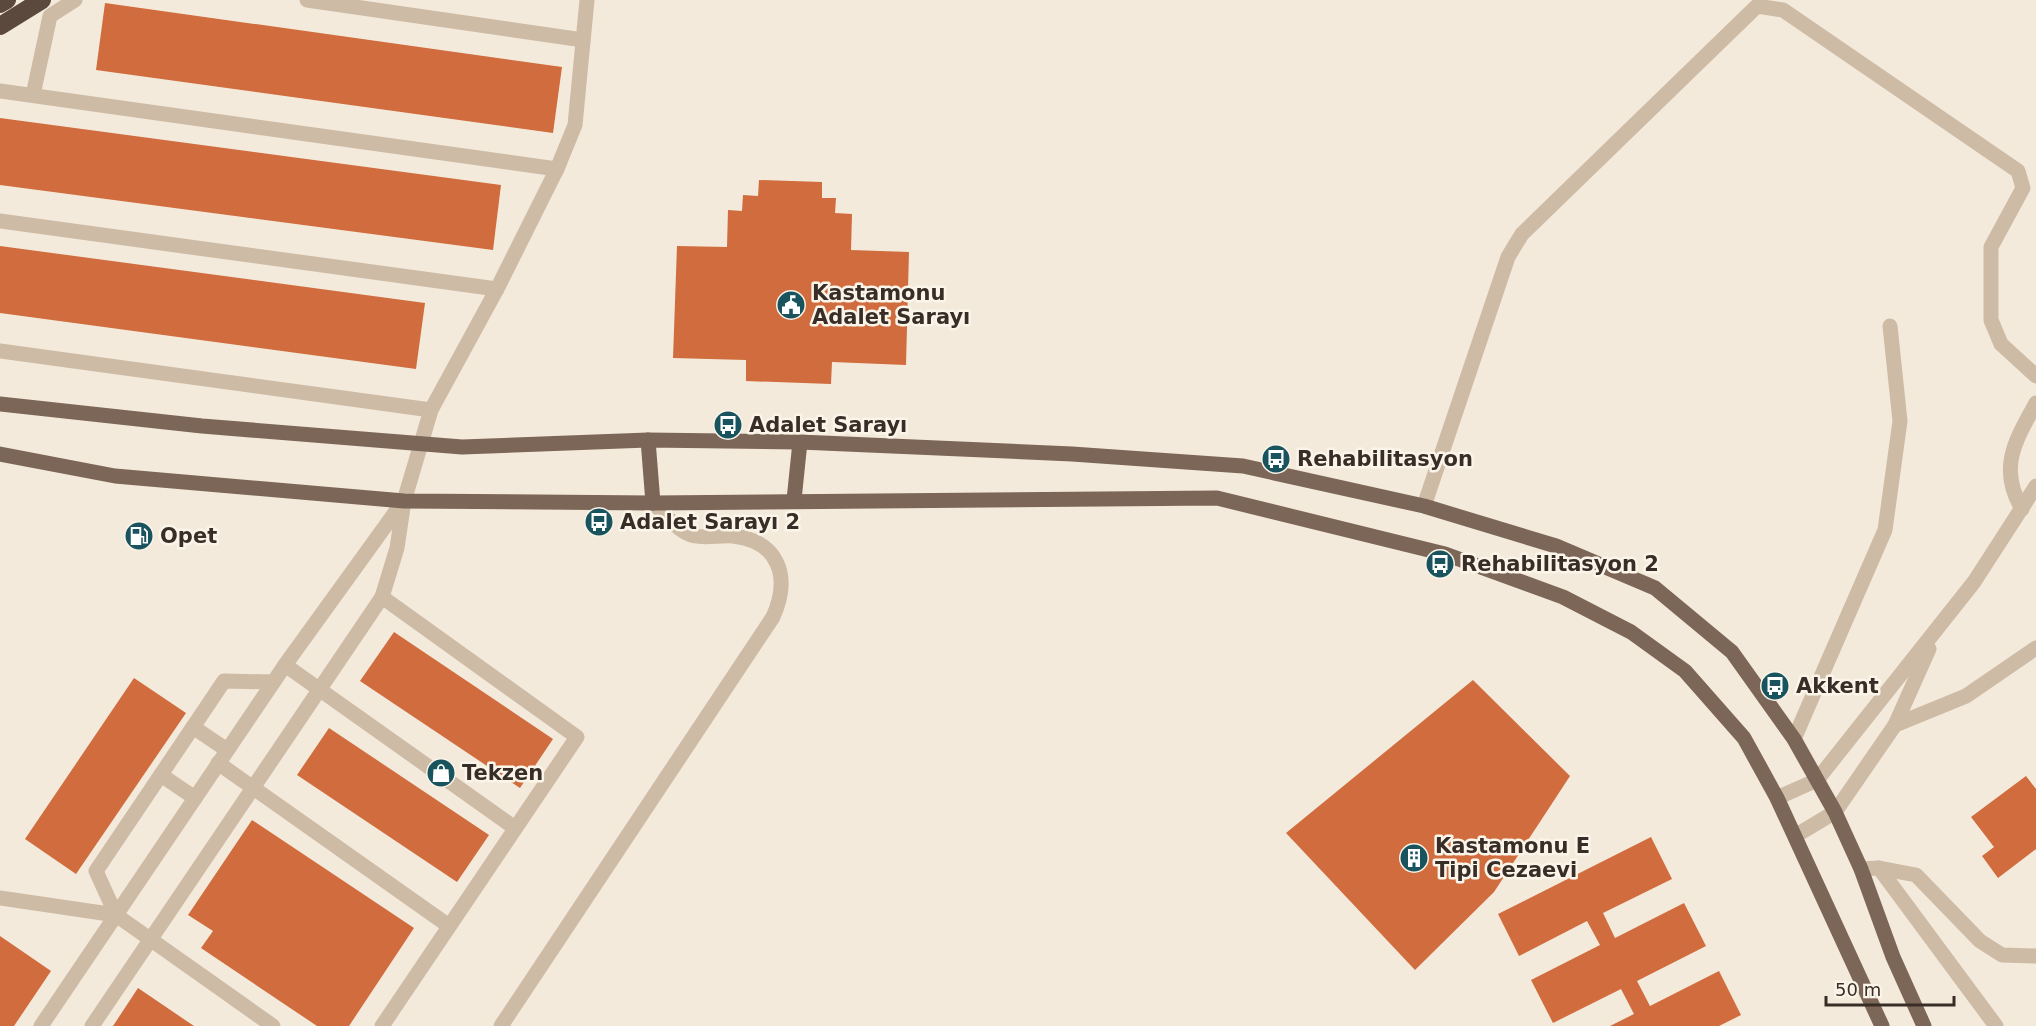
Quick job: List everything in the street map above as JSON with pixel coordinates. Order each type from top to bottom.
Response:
[{"type":"highway","points":[[0,4],[7,0]]},
{"type":"highway","points":[[0,26],[42,0]]},
{"type":"main road","points":[[0,404],[202,426],[462,447],[648,440],[800,442],[1071,454],[1243,466],[1424,506],[1556,546],[1655,588],[1732,652],[1794,739],[1835,812],[1861,869],[1893,957],[1924,1026]]},
{"type":"main road","points":[[648,440],[653,503]]},
{"type":"main road","points":[[794,500],[800,442]]},
{"type":"main road","points":[[0,454],[115,476],[404,501],[653,503],[1217,498],[1445,554],[1563,597],[1640,638],[1685,671],[1744,738],[1777,798],[1882,1026]]},
{"type":"street","points":[[33,95],[50,16],[75,0]]},
{"type":"street","points":[[307,0],[582,40]]},
{"type":"street","points":[[92,1026],[382,597],[397,548],[404,501],[431,411],[497,289],[557,169],[575,125],[587,0]]},
{"type":"street","points":[[1424,506],[1509,257],[1522,234],[1757,6],[1783,10],[2018,171],[2023,188],[1990,247],[1991,320],[2001,344],[2036,376]]},
{"type":"street","points":[[0,91],[557,169]]},
{"type":"street","points":[[0,221],[497,289]]},
{"type":"street","points":[[1794,739],[1885,530],[1900,421],[1890,326]]},
{"type":"street","points":[[0,351],[431,411]]},
{"type":"street","points":[[2022,509],[2013,494],[2008,466],[2036,403]]},
{"type":"street","points":[[1777,798],[1817,780],[1974,582],[2036,486]]},
{"type":"street","points":[[41,1026],[273,682],[404,501]]},
{"type":"street","points":[[501,1026],[773,617],[779,603],[782,583],[778,563],[759,543],[729,536],[693,536],[684,532],[653,503]]},
{"type":"street","points":[[382,597],[577,737],[382,1026]]},
{"type":"street","points":[[1795,836],[1835,812],[1896,725],[1939,627]]},
{"type":"street","points":[[1896,725],[1966,696],[2036,648]]},
{"type":"street","points":[[285,665],[515,828]]},
{"type":"street","points":[[116,915],[96,871],[193,727],[224,681],[273,682]]},
{"type":"street","points":[[193,727],[254,787],[449,926]]},
{"type":"street","points":[[161,775],[195,798]]},
{"type":"street","points":[[1861,869],[1879,868],[1916,875],[1980,941],[2002,955],[2036,956]]},
{"type":"street","points":[[1879,868],[1996,1026]]},
{"type":"street","points":[[0,898],[116,915],[273,1026]]},
{"type":"building","points":[[105,3],[562,67],[553,133],[96,70]]},
{"type":"building","points":[[0,118],[501,185],[493,250],[0,185]]},
{"type":"building","name":"Kastamonu Adalet Sarayı","points":[[759,180],[822,182],[822,198],[836,198],[835,213],[852,214],[851,250],[909,252],[906,365],[832,362],[831,384],[746,381],[746,360],[673,358],[677,246],[727,247],[728,210],[742,211],[743,195],[758,196]]},
{"type":"building","points":[[0,246],[425,303],[416,369],[0,313]]},
{"type":"building","points":[[394,632],[553,739],[520,788],[360,681]]},
{"type":"building","points":[[134,678],[186,713],[76,874],[25,839]]},
{"type":"building","name":"Kastamonu E Tipi Cezaevi","points":[[1473,680],[1570,776],[1494,892],[1415,970],[1286,833]]},
{"type":"building","points":[[329,728],[489,835],[457,882],[297,775]]},
{"type":"building","points":[[2026,776],[2036,789],[2036,849],[1998,878],[1982,856],[1994,847],[1971,817]]},
{"type":"building","points":[[252,820],[414,928],[349,1026],[317,1026],[201,948],[213,931],[188,915]]},
{"type":"building","points":[[1651,837],[1672,879],[1603,913],[1615,938],[1684,903],[1706,946],[1637,981],[1650,1006],[1719,971],[1741,1015],[1719,1026],[1610,1026],[1634,1014],[1621,989],[1553,1023],[1531,980],[1600,945],[1587,921],[1519,956],[1498,914]]},
{"type":"building","points":[[0,936],[51,971],[14,1026],[0,1026]]},
{"type":"building","points":[[138,988],[194,1026],[113,1026]]},
{"type":"place","name":"Kastamonu Adalet Sarayı","points":[[791,305]]},
{"type":"place","name":"Adalet Sarayı","points":[[728,425]]},
{"type":"place","name":"Rehabilitasyon","points":[[1276,459]]},
{"type":"place","name":"Adalet Sarayı 2","points":[[599,522]]},
{"type":"place","name":"Opet","points":[[139,536]]},
{"type":"place","name":"Rehabilitasyon 2","points":[[1440,564]]},
{"type":"place","name":"Akkent","points":[[1775,686]]},
{"type":"place","name":"Tekzen","points":[[441,773]]},
{"type":"place","name":"Kastamonu E Tipi Cezaevi","points":[[1414,858]]}]
